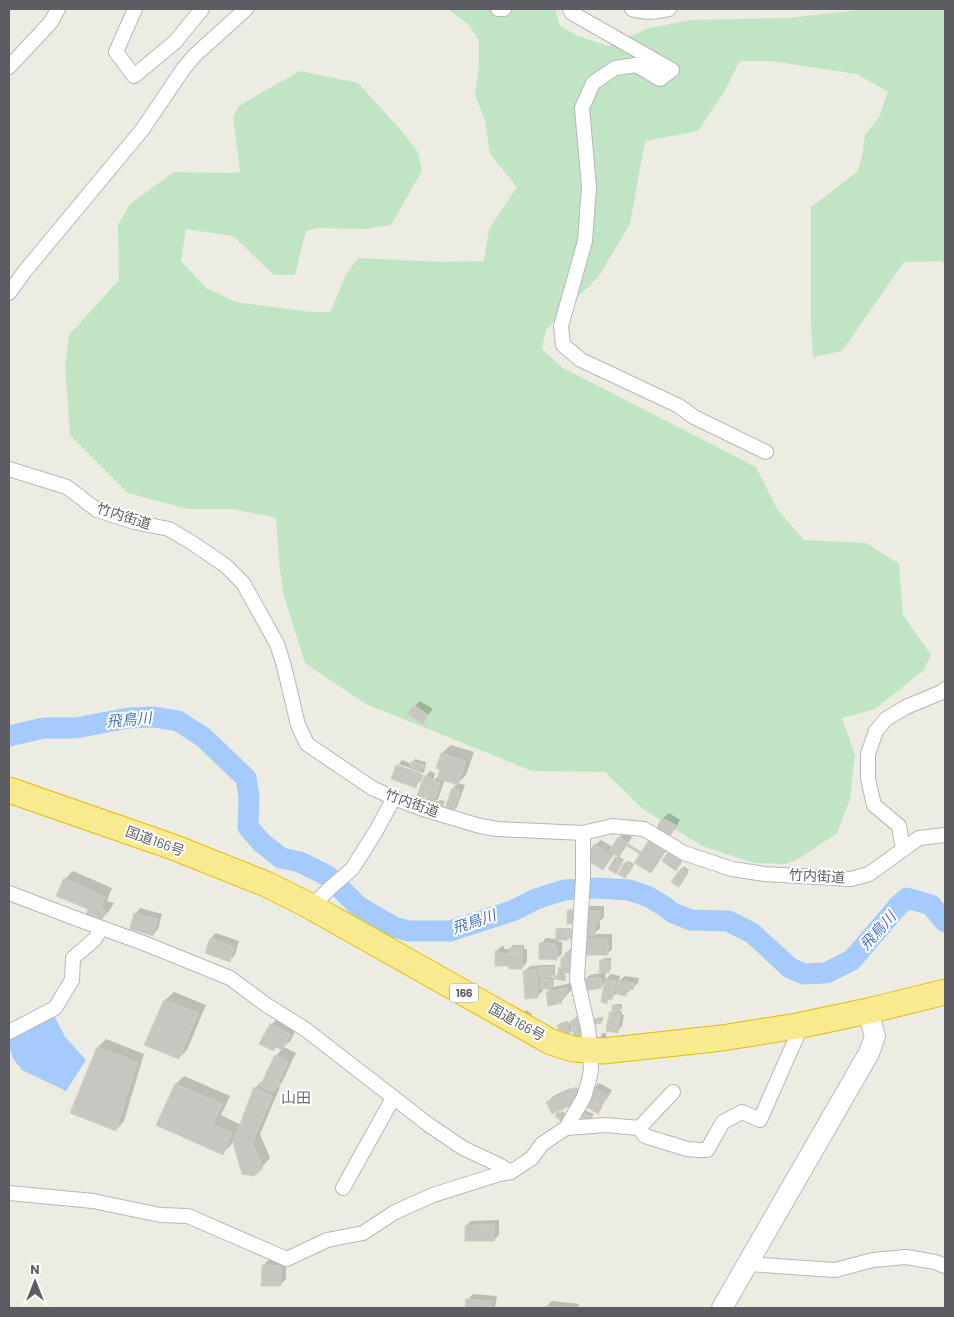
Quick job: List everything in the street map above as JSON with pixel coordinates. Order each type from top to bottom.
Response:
[{"type":"highway","name":"国道166号","points":[[9,790],[173,847],[266,884],[311,907],[551,1042],[573,1049],[604,1051],[712,1040],[797,1026],[945,992]]},
{"type":"street","points":[[12,59],[51,22],[58,9]]},
{"type":"street","points":[[135,9],[116,52],[134,76],[175,42],[202,9]]},
{"type":"street","points":[[9,293],[25,271],[142,130],[190,62],[210,41],[246,9]]},
{"type":"street","points":[[498,9],[504,9]]},
{"type":"street","points":[[570,9],[572,13],[672,70],[660,78],[636,65],[615,68],[593,83],[582,108],[589,187],[585,242],[561,326],[563,345],[581,360],[679,406],[694,417],[766,452]]},
{"type":"street","points":[[632,9],[654,12],[669,9]]},
{"type":"street","name":"竹内街道","points":[[9,469],[67,487],[97,510],[134,522],[169,529],[226,566],[243,583],[277,644],[298,725],[306,744],[372,788],[394,798],[423,809],[496,829],[583,833],[612,826],[644,829],[684,852],[732,870],[765,874],[851,878],[869,874],[919,838],[945,836]]},
{"type":"street","points":[[903,849],[899,826],[874,805],[868,779],[868,754],[876,731],[886,719],[945,689]]},
{"type":"street","points":[[311,907],[352,869],[376,832],[394,798]]},
{"type":"street","points":[[9,1193],[93,1201],[160,1215],[188,1216],[287,1260],[327,1240],[363,1233],[395,1212],[433,1195],[511,1172],[532,1158],[542,1144],[566,1128],[584,1097],[589,1080],[590,1050],[588,1028],[578,979],[583,878],[583,833]]},
{"type":"street","points":[[9,893],[146,944],[230,978],[265,1004],[305,1029],[429,1125],[463,1148],[511,1172]]},
{"type":"street","points":[[9,1032],[55,1008],[72,980],[72,958],[95,939],[101,928]]},
{"type":"street","points":[[722,1308],[869,1053],[874,1036],[868,1011]]},
{"type":"street","points":[[566,1128],[607,1125],[639,1128],[645,1136],[686,1148],[707,1150],[723,1122],[742,1112],[760,1120],[797,1036],[797,1026]]},
{"type":"street","points":[[639,1128],[673,1092]]},
{"type":"street","points":[[343,1188],[393,1098]]},
{"type":"street","points":[[748,1264],[835,1270],[873,1260],[906,1257],[935,1262],[945,1266]]},
{"type":"green space","points":[[448,9],[555,9],[560,26],[578,36],[609,46],[649,28],[691,20],[787,18],[869,9],[945,9],[945,264],[941,261],[904,262],[842,351],[813,357],[811,325],[811,207],[857,172],[862,157],[865,135],[879,117],[888,92],[857,74],[771,61],[740,61],[724,92],[698,131],[645,141],[630,224],[599,276],[546,329],[542,349],[563,368],[756,467],[777,509],[804,540],[866,543],[899,564],[903,615],[931,655],[924,670],[875,709],[842,718],[855,755],[850,799],[837,833],[800,858],[786,864],[754,863],[702,846],[643,809],[605,772],[532,771],[366,704],[305,663],[283,593],[276,518],[233,509],[187,509],[128,493],[70,435],[65,366],[69,335],[119,280],[118,225],[130,204],[174,172],[240,172],[233,117],[240,105],[300,71],[358,83],[400,129],[418,152],[422,171],[391,225],[365,229],[319,228],[306,231],[295,275],[274,275],[233,236],[186,229],[181,261],[206,288],[236,302],[311,312],[330,312],[347,273],[358,258],[441,262],[484,261],[489,229],[517,187],[490,154],[485,120],[475,95],[479,67],[479,40],[468,24]]},
{"type":"water","points":[[53,1013],[65,1037],[86,1060],[66,1091],[22,1070],[14,1060],[9,1048],[9,1039]]},
{"type":"building","points":[[414,705],[428,715],[423,724],[407,714]]},
{"type":"building","points":[[441,753],[466,761],[458,785],[437,778],[440,770],[436,768]]},
{"type":"building","points":[[412,761],[424,765],[422,770],[410,766]]},
{"type":"building","points":[[396,765],[421,773],[416,788],[391,779]]},
{"type":"building","points":[[424,776],[431,778],[423,801],[416,798]]},
{"type":"building","points":[[432,780],[440,783],[433,805],[424,803]]},
{"type":"building","points":[[452,788],[460,790],[452,814],[444,811]]},
{"type":"building","points":[[437,801],[444,804],[442,809],[435,807]]},
{"type":"building","points":[[662,818],[676,825],[670,836],[656,829]]},
{"type":"building","points":[[618,837],[628,843],[619,857],[609,851]]},
{"type":"building","points":[[649,840],[666,850],[651,873],[634,863]]},
{"type":"building","points":[[594,844],[612,856],[603,870],[585,859]]},
{"type":"building","points":[[628,844],[641,852],[640,854],[627,846]]},
{"type":"building","points":[[668,852],[682,861],[676,871],[662,861]]},
{"type":"building","points":[[615,857],[623,862],[616,874],[608,869]]},
{"type":"building","points":[[625,862],[633,867],[625,878],[618,874]]},
{"type":"building","points":[[681,868],[688,873],[679,887],[671,882]]},
{"type":"building","points":[[64,878],[105,897],[100,909],[106,911],[102,920],[86,914],[88,909],[56,896]]},
{"type":"building","points":[[567,910],[576,910],[576,924],[567,924]]},
{"type":"building","points":[[583,911],[599,911],[599,924],[595,924],[595,935],[583,935]]},
{"type":"building","points":[[134,913],[157,919],[153,936],[130,929]]},
{"type":"building","points":[[556,929],[568,929],[568,940],[556,940]]},
{"type":"building","points":[[570,929],[575,929],[575,939],[570,939]]},
{"type":"building","points":[[210,938],[234,947],[230,962],[205,953]]},
{"type":"building","points":[[583,939],[608,939],[608,955],[583,955]]},
{"type":"building","points":[[539,943],[554,944],[557,947],[557,960],[539,959]]},
{"type":"building","points":[[510,947],[522,947],[522,953],[510,953]]},
{"type":"building","points":[[495,951],[499,951],[499,954],[522,954],[522,969],[509,969],[509,966],[495,966]]},
{"type":"building","points":[[565,952],[575,952],[572,973],[558,973],[558,968],[561,968],[561,957],[565,957]]},
{"type":"building","points":[[600,960],[610,960],[609,973],[599,972]]},
{"type":"building","points":[[539,967],[553,967],[553,977],[539,977]]},
{"type":"building","points":[[536,970],[538,998],[525,999],[523,971]]},
{"type":"building","points":[[555,975],[566,976],[565,981],[554,979]]},
{"type":"building","points":[[600,977],[602,988],[585,991],[583,980]]},
{"type":"building","points":[[541,979],[552,980],[551,989],[541,989]]},
{"type":"building","points":[[605,979],[616,981],[612,1000],[607,999],[607,1004],[601,1002]]},
{"type":"building","points":[[618,981],[634,983],[633,990],[627,989],[626,996],[616,994]]},
{"type":"building","points":[[566,988],[567,995],[561,997],[562,1003],[548,1006],[546,992]]},
{"type":"building","points":[[164,1000],[198,1013],[179,1059],[144,1045]]},
{"type":"building","points":[[612,1005],[620,1006],[620,1012],[612,1011]]},
{"type":"building","points":[[609,1012],[620,1014],[620,1018],[609,1017]]},
{"type":"building","points":[[581,1018],[585,1034],[574,1037],[570,1021]]},
{"type":"building","points":[[601,1018],[601,1023],[593,1025],[592,1020]]},
{"type":"building","points":[[608,1018],[619,1020],[618,1033],[606,1031]]},
{"type":"building","points":[[566,1022],[570,1035],[560,1038],[557,1025]]},
{"type":"building","points":[[270,1024],[290,1034],[283,1050],[275,1047],[274,1051],[259,1044]]},
{"type":"building","points":[[97,1047],[137,1062],[116,1131],[70,1113]]},
{"type":"building","points":[[275,1055],[288,1062],[274,1092],[260,1086]]},
{"type":"building","points":[[175,1084],[222,1104],[213,1124],[232,1133],[223,1155],[156,1125]]},
{"type":"building","points":[[254,1087],[272,1096],[252,1143],[263,1168],[254,1176],[242,1174],[233,1143]]},
{"type":"building","points":[[593,1087],[608,1096],[602,1106],[587,1097]]},
{"type":"building","points":[[574,1088],[580,1099],[573,1102],[567,1092]]},
{"type":"building","points":[[566,1092],[572,1105],[552,1114],[546,1102]]},
{"type":"building","points":[[589,1100],[602,1107],[598,1114],[585,1106]]},
{"type":"building","points":[[558,1112],[565,1118],[562,1122],[555,1116]]},
{"type":"building","points":[[581,1112],[592,1117],[590,1121],[579,1116]]},
{"type":"building","points":[[494,1224],[494,1241],[465,1241],[465,1226]]},
{"type":"building","points":[[262,1265],[281,1266],[281,1286],[261,1286]]},
{"type":"building","points":[[466,1299],[492,1301],[491,1308],[465,1308]]},
{"type":"building","points":[[545,1306],[568,1308],[545,1308]]},
{"type":"waterway","name":"飛鳥川","points":[[9,736],[44,728],[75,728],[129,718],[154,717],[178,721],[203,737],[246,778],[249,796],[248,827],[261,842],[281,858],[300,862],[328,876],[358,906],[394,927],[408,931],[450,931],[512,911],[536,899],[564,890],[598,888],[629,890],[647,896],[673,913],[691,920],[728,921],[752,933],[790,968],[804,974],[826,973],[852,960],[907,898],[931,905],[945,922]]},
{"type":"district","name":"山田","points":[[296,1098]]}]
